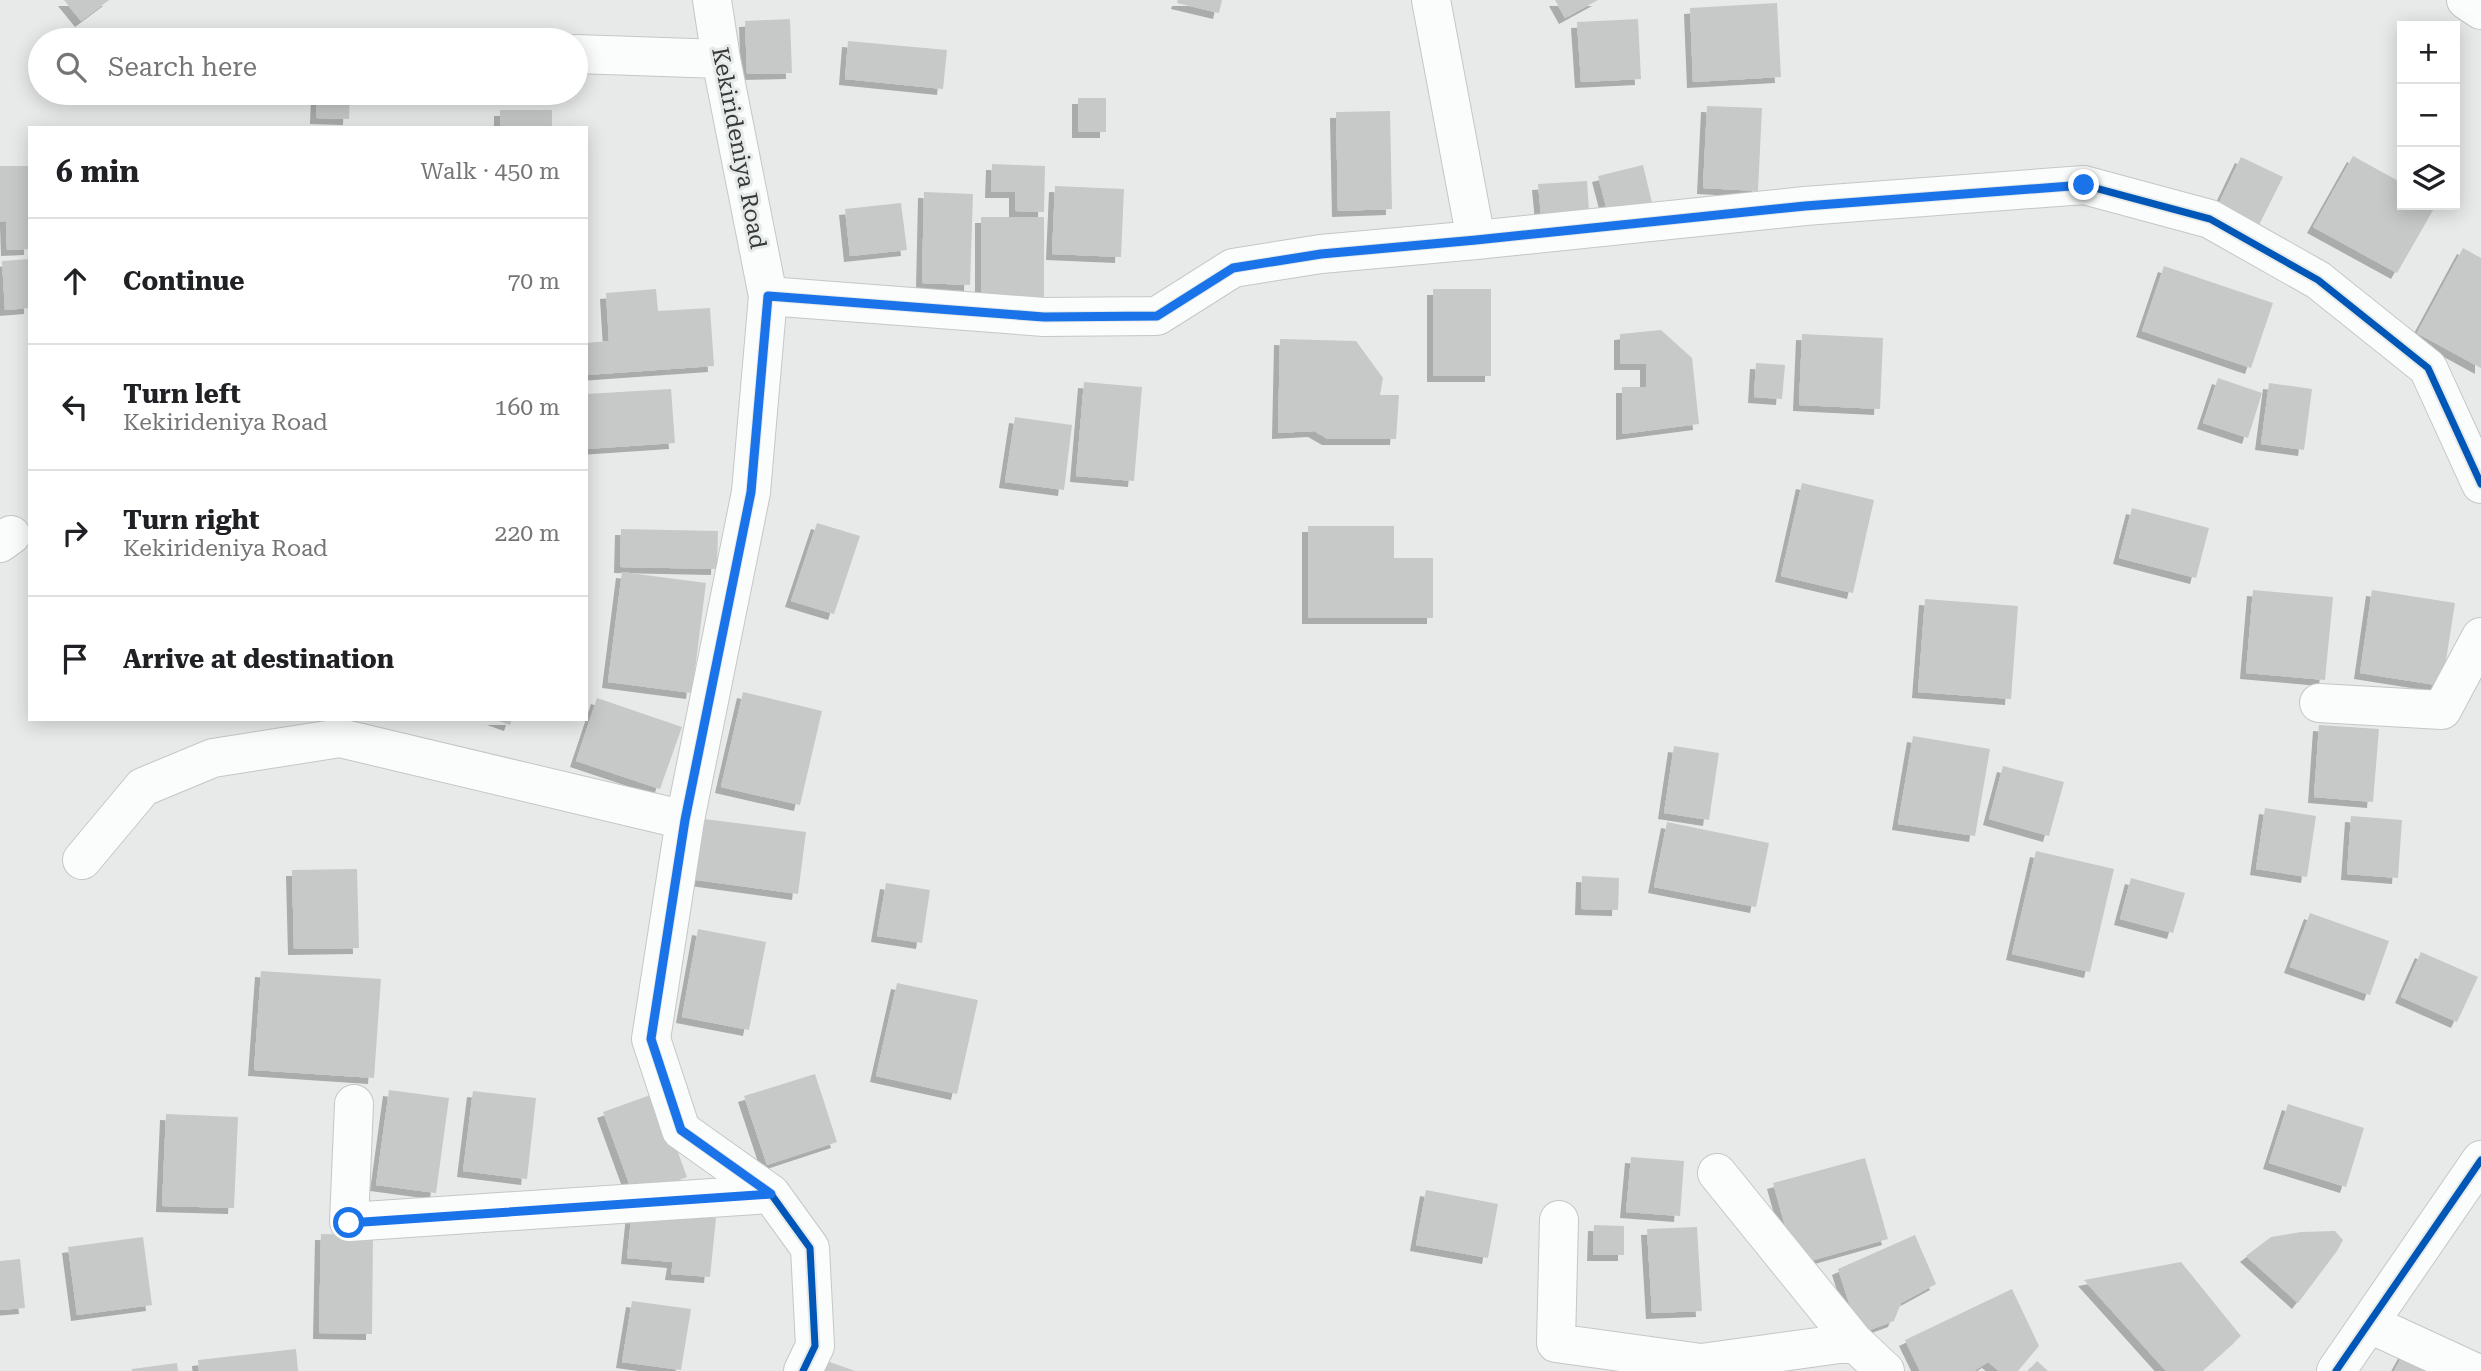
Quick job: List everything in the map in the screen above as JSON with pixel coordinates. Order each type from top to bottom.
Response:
[{"type":"main road","name":"Kekirideniya Road","points":[[712,0],[721,59],[768,296],[751,492],[685,820],[651,1039],[681,1130],[771,1194],[810,1248],[815,1346],[803,1371]]},
{"type":"main road","points":[[1431,0],[1476,240]]},
{"type":"main road","points":[[2466,0],[2481,10]]},
{"type":"main road","points":[[588,54],[721,59]]},
{"type":"main road","points":[[768,296],[1044,317],[1157,316],[1233,268],[1321,254],[1805,206],[2084,185],[2210,219],[2318,280],[2428,368],[2481,484]]},
{"type":"main road","points":[[2319,703],[2442,710],[2481,637]]},
{"type":"main road","points":[[82,860],[143,787],[214,758],[340,738],[685,820]]},
{"type":"main road","points":[[354,1104],[349,1223],[771,1194]]},
{"type":"main road","points":[[2336,1371],[2481,1160]]},
{"type":"main road","points":[[1717,1173],[1854,1342],[1885,1371]]},
{"type":"main road","points":[[1559,1220],[1556,1343],[1701,1363],[1854,1342]]},
{"type":"main road","points":[[2370,1324],[2472,1371]]},
{"type":"building","points":[[64,0],[109,0],[81,21]]},
{"type":"building","points":[[1178,0],[1222,0],[1219,13],[1177,3]]},
{"type":"building","points":[[1555,0],[1598,0],[1565,18]]},
{"type":"building","points":[[1777,3],[1781,77],[1693,82],[1690,8]]},
{"type":"building","points":[[790,19],[792,73],[747,74],[745,21]]},
{"type":"building","points":[[1638,19],[1641,79],[1581,82],[1577,22]]},
{"type":"building","points":[[848,41],[947,50],[943,89],[845,79]]},
{"type":"building","points":[[1078,98],[1106,98],[1106,132],[1078,132]]},
{"type":"building","points":[[317,105],[350,105],[349,119],[316,118]]},
{"type":"building","points":[[1707,106],[1762,108],[1758,191],[1703,188]]},
{"type":"building","points":[[500,110],[552,110],[552,126],[500,126]]},
{"type":"building","points":[[1390,111],[1392,209],[1338,211],[1336,112]]},
{"type":"building","points":[[2353,156],[2397,180],[2397,210],[2433,210],[2397,273],[2313,227]]},
{"type":"building","points":[[2241,157],[2283,177],[2259,225],[2218,205]]},
{"type":"building","points":[[992,164],[1045,166],[1044,212],[1015,211],[1015,192],[991,192]]},
{"type":"building","points":[[1643,165],[1653,207],[1609,218],[1598,176]]},
{"type":"building","points":[[0,166],[28,166],[28,249],[7,250],[6,221],[0,222]]},
{"type":"building","points":[[1587,181],[1589,211],[1541,215],[1538,184]]},
{"type":"building","points":[[1055,186],[1124,189],[1121,257],[1052,254]]},
{"type":"building","points":[[924,192],[973,194],[970,285],[922,283]]},
{"type":"building","points":[[901,203],[907,250],[850,256],[845,209]]},
{"type":"building","points":[[981,217],[1044,217],[1044,301],[981,301]]},
{"type":"building","points":[[2463,248],[2481,258],[2481,368],[2417,333]]},
{"type":"building","points":[[28,259],[28,308],[5,310],[2,261]]},
{"type":"building","points":[[2164,266],[2273,303],[2251,368],[2142,331]]},
{"type":"building","points":[[656,289],[658,311],[710,308],[714,366],[588,375],[588,343],[609,341],[606,293]]},
{"type":"building","points":[[1433,289],[1491,289],[1491,376],[1433,376]]},
{"type":"building","points":[[1661,330],[1692,358],[1699,424],[1622,434],[1622,387],[1646,387],[1646,364],[1620,364],[1620,334]]},
{"type":"building","points":[[1802,334],[1883,338],[1880,409],[1799,405]]},
{"type":"building","points":[[1280,339],[1356,341],[1383,378],[1380,395],[1399,395],[1396,439],[1328,439],[1314,431],[1278,433]]},
{"type":"building","points":[[1756,363],[1785,365],[1782,399],[1754,397]]},
{"type":"building","points":[[2218,378],[2262,393],[2248,438],[2203,423]]},
{"type":"building","points":[[1084,382],[1142,387],[1134,481],[1076,476]]},
{"type":"building","points":[[2269,383],[2312,389],[2304,450],[2261,444]]},
{"type":"building","points":[[671,389],[675,443],[588,449],[588,394]]},
{"type":"building","points":[[1015,417],[1072,425],[1064,490],[1005,482]]},
{"type":"building","points":[[1802,483],[1874,500],[1853,593],[1781,576]]},
{"type":"building","points":[[2132,508],[2209,528],[2196,578],[2119,558]]},
{"type":"building","points":[[817,523],[860,536],[834,614],[791,601]]},
{"type":"building","points":[[1308,526],[1394,526],[1394,558],[1433,558],[1433,618],[1308,618]]},
{"type":"building","points":[[621,529],[718,531],[717,569],[620,567]]},
{"type":"building","points":[[622,572],[706,583],[692,693],[608,682]]},
{"type":"building","points":[[2253,590],[2333,597],[2325,680],[2246,673]]},
{"type":"building","points":[[2372,590],[2455,603],[2442,686],[2360,673]]},
{"type":"building","points":[[1925,599],[2018,606],[2011,699],[1918,692]]},
{"type":"building","points":[[743,692],[822,711],[800,805],[721,787]]},
{"type":"building","points":[[597,698],[682,727],[660,789],[576,761]]},
{"type":"building","points":[[2319,725],[2379,729],[2373,802],[2314,797]]},
{"type":"building","points":[[1913,736],[1990,749],[1975,836],[1898,824]]},
{"type":"building","points":[[1674,746],[1719,753],[1709,820],[1664,813]]},
{"type":"building","points":[[2003,766],[2064,782],[2049,836],[1989,819]]},
{"type":"building","points":[[2265,808],[2316,816],[2307,877],[2256,869]]},
{"type":"building","points":[[2351,816],[2402,820],[2398,878],[2347,874]]},
{"type":"building","points":[[697,818],[806,832],[798,894],[689,879]]},
{"type":"building","points":[[1667,822],[1769,843],[1756,907],[1654,887]]},
{"type":"building","points":[[2036,851],[2114,869],[2090,972],[2012,954]]},
{"type":"building","points":[[357,869],[359,948],[294,949],[292,870]]},
{"type":"building","points":[[1582,876],[1619,878],[1618,910],[1581,909]]},
{"type":"building","points":[[2131,878],[2185,893],[2173,933],[2120,919]]},
{"type":"building","points":[[886,883],[930,890],[922,943],[877,936]]},
{"type":"building","points":[[2310,913],[2389,941],[2370,995],[2290,967]]},
{"type":"building","points":[[698,929],[766,942],[749,1030],[682,1017]]},
{"type":"building","points":[[2421,952],[2478,977],[2457,1022],[2401,997]]},
{"type":"building","points":[[261,971],[381,979],[374,1078],[254,1070]]},
{"type":"building","points":[[897,983],[978,1000],[957,1094],[876,1076]]},
{"type":"building","points":[[815,1074],[837,1142],[767,1165],[744,1096]]},
{"type":"building","points":[[389,1090],[449,1098],[436,1193],[376,1185]]},
{"type":"building","points":[[473,1091],[536,1098],[527,1179],[463,1171]]},
{"type":"building","points":[[656,1093],[687,1177],[634,1197],[603,1112]]},
{"type":"building","points":[[2288,1104],[2364,1128],[2346,1187],[2269,1163]]},
{"type":"building","points":[[166,1114],[238,1117],[234,1208],[162,1206]]},
{"type":"building","points":[[1631,1157],[1684,1161],[1680,1216],[1626,1212]]},
{"type":"building","points":[[1865,1158],[1888,1239],[1796,1265],[1773,1183]]},
{"type":"building","points":[[1426,1190],[1498,1204],[1488,1258],[1416,1245]]},
{"type":"building","points":[[632,1210],[716,1218],[710,1277],[671,1274],[673,1262],[627,1258]]},
{"type":"building","points":[[1594,1225],[1624,1226],[1624,1255],[1593,1255]]},
{"type":"building","points":[[1697,1227],[1702,1311],[1652,1313],[1647,1229]]},
{"type":"building","points":[[2335,1231],[2343,1240],[2298,1303],[2246,1256],[2271,1237],[2301,1232]]},
{"type":"building","points":[[321,1234],[373,1235],[372,1334],[319,1333]]},
{"type":"building","points":[[1915,1235],[1936,1284],[1901,1303],[1894,1321],[1859,1334],[1838,1269]]},
{"type":"building","points":[[143,1237],[152,1305],[77,1315],[68,1247]]},
{"type":"building","points":[[20,1259],[25,1308],[0,1310],[0,1261]]},
{"type":"building","points":[[2181,1262],[2241,1336],[2202,1371],[2166,1371],[2084,1280]]},
{"type":"building","points":[[2012,1289],[2039,1346],[2018,1371],[1999,1371],[1988,1362],[1974,1371],[1920,1371],[1905,1340]]},
{"type":"building","points":[[632,1301],[691,1309],[681,1370],[622,1362]]},
{"type":"building","points":[[296,1349],[298,1371],[199,1371],[198,1360]]},
{"type":"building","points":[[2405,1351],[2440,1371],[2394,1371]]},
{"type":"building","points":[[824,1360],[855,1371],[820,1371]]},
{"type":"building","points":[[2037,1361],[2048,1371],[2028,1371]]},
{"type":"building","points":[[177,1363],[178,1371],[132,1371],[132,1369]]},
{"type":"cycle path","points":[[803,1371],[815,1346],[810,1248],[771,1194],[681,1130],[651,1039],[685,820],[751,492],[768,296],[1044,317],[1157,316],[1233,268],[1321,254],[1805,206],[2084,185],[2210,219],[2318,280],[2428,368],[2481,484]]},
{"type":"cycle path","points":[[2336,1371],[2481,1160]]},
{"type":"route","points":[[349,1223],[771,1194],[681,1130],[651,1039],[685,820],[751,492],[768,296],[1044,317],[1157,316],[1233,268],[1321,254],[1805,206],[2084,185]]}]
